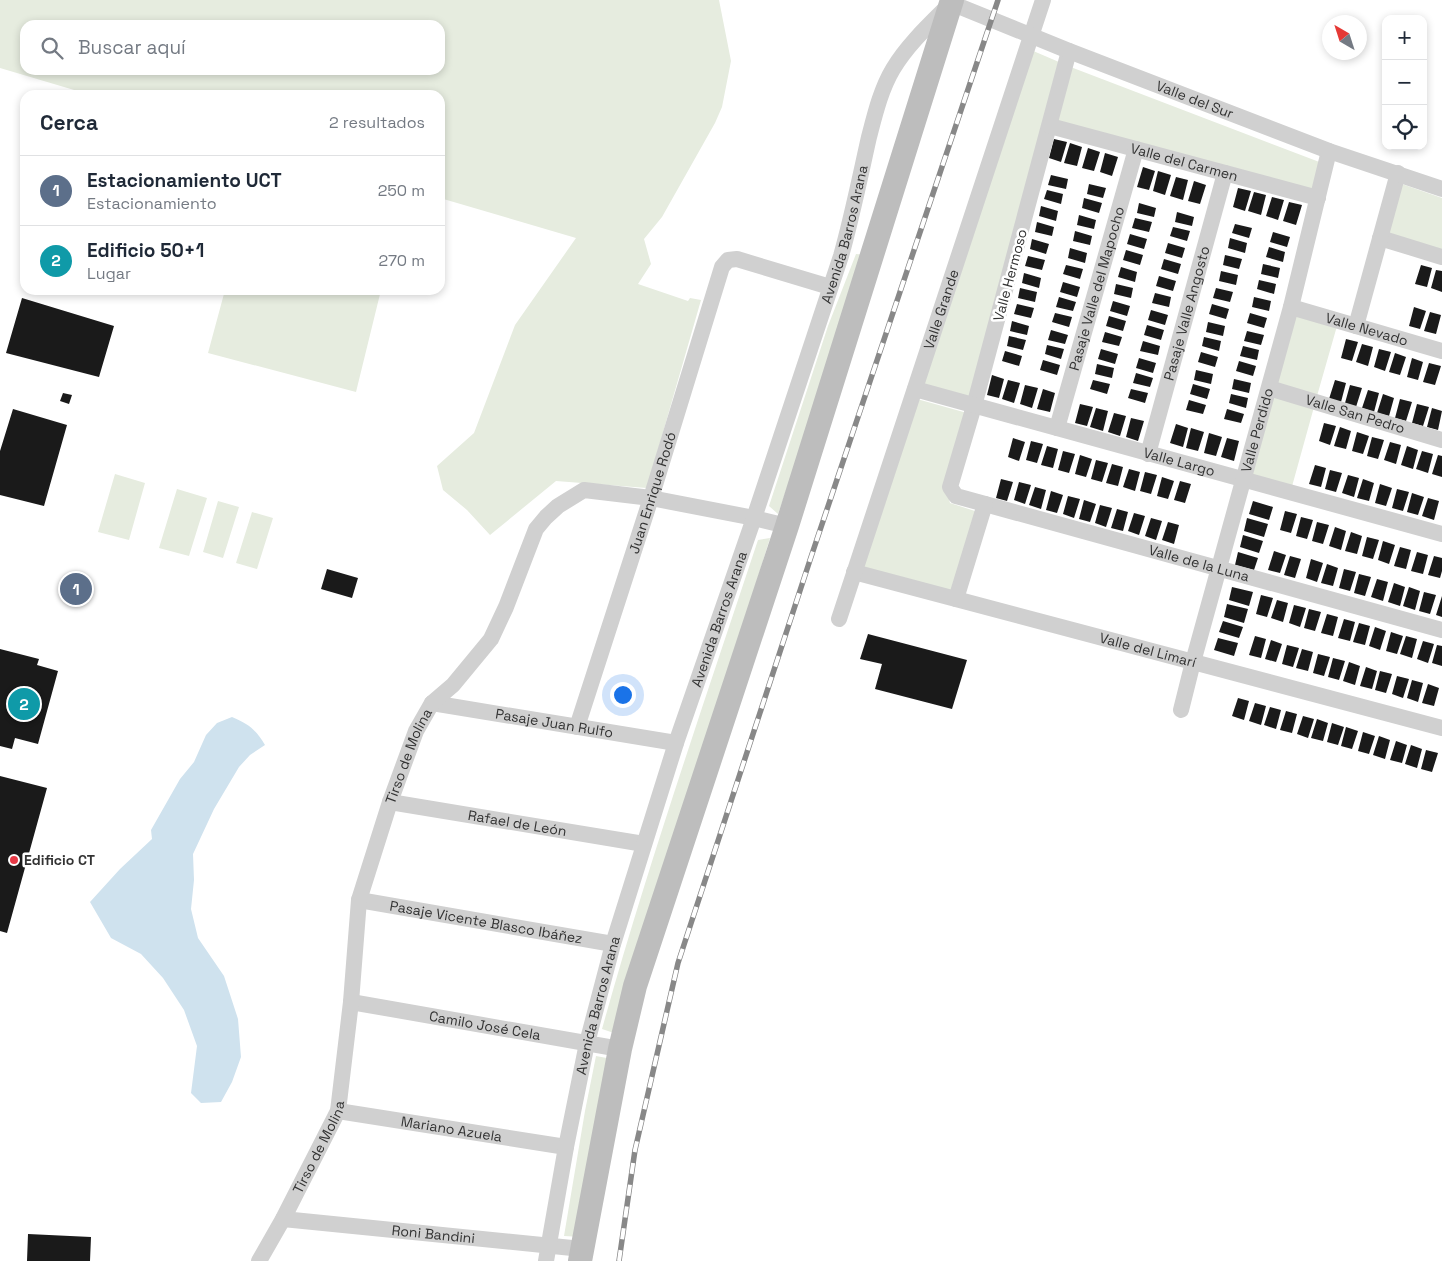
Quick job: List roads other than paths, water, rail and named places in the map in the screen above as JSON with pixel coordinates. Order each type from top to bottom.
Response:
[{"type":"main road","points":[[581,1255],[620,1049],[635,986],[787,526],[952,1]]},
{"type":"street","name":"Valle Grande","points":[[839,619],[1044,0]]},
{"type":"street","name":"Valle del Sur","points":[[952,1],[1069,52],[1329,151],[1442,189]]},
{"type":"street","name":"Avenida Barros Arana","points":[[547,1253],[587,1043],[612,944],[676,743],[754,518],[850,226],[871,132],[885,86],[893,69],[904,54],[952,1]]},
{"type":"street","name":"Valle Hermoso","points":[[956,496],[950,487],[974,406],[1069,52]]},
{"type":"street","name":"Valle del Carmen","points":[[1050,126],[1318,198]]},
{"type":"street","name":"Pasaje Valle del Mapocho","points":[[1057,428],[1136,149]]},
{"type":"street","name":"Valle Perdido","points":[[1181,710],[1218,568],[1291,307],[1329,151]]},
{"type":"street","name":"Pasaje Valle Angosto","points":[[1148,454],[1225,173]]},
{"type":"street","points":[[1356,326],[1398,173]]},
{"type":"street","points":[[1380,238],[1442,257]]},
{"type":"street","name":"Juan Enrique Rodó","points":[[578,727],[722,267],[728,260],[737,258],[830,287]]},
{"type":"street","name":"Valle Nevado","points":[[1291,307],[1442,351]]},
{"type":"street","name":"Valle San Pedro","points":[[1268,388],[1442,440]]},
{"type":"street","name":"Valle Largo","points":[[915,390],[1442,534]]},
{"type":"street","name":"Tirso de Molina","points":[[259,1261],[284,1220],[338,1111],[351,1002],[359,900],[390,802],[416,731],[432,703],[452,685],[491,639],[506,607],[536,530],[552,511],[584,490],[651,498],[787,526]]},
{"type":"street","name":"Valle de la Luna","points":[[956,496],[1442,630]]},
{"type":"street","points":[[956,599],[985,504]]},
{"type":"street","name":"Valle del Limarí","points":[[854,572],[1442,728]]},
{"type":"street","name":"Pasaje Juan Rulfo","points":[[432,703],[676,743]]},
{"type":"street","name":"Rafael de León","points":[[390,802],[644,844]]},
{"type":"street","name":"Pasaje Vicente Blasco Ibáñez","points":[[359,900],[612,944]]},
{"type":"street","name":"Camilo José Cela","points":[[351,1002],[620,1049]]},
{"type":"street","name":"Mariano Azuela","points":[[338,1111],[566,1147]]},
{"type":"street","name":"Roni Bandini","points":[[284,1220],[547,1253],[581,1255]]},
{"type":"water","points":[[232,717],[252,728],[265,745],[250,755],[239,767],[214,809],[193,854],[194,880],[191,909],[198,938],[224,976],[238,1019],[241,1057],[232,1082],[221,1102],[201,1103],[191,1093],[197,1046],[184,1010],[163,978],[141,954],[111,938],[90,902],[120,869],[152,839],[151,830],[180,779],[194,762],[206,735],[217,723]]},
{"type":"railway","points":[[619,1261],[635,1150],[678,963],[811,557],[998,0]]},
{"type":"place","name":"Estacionamiento UCT","points":[[76,589]]},
{"type":"place","name":"Edificio 50+1","points":[[24,704]]},
{"type":"place","name":"Edificio CT","points":[[14,860]]}]
